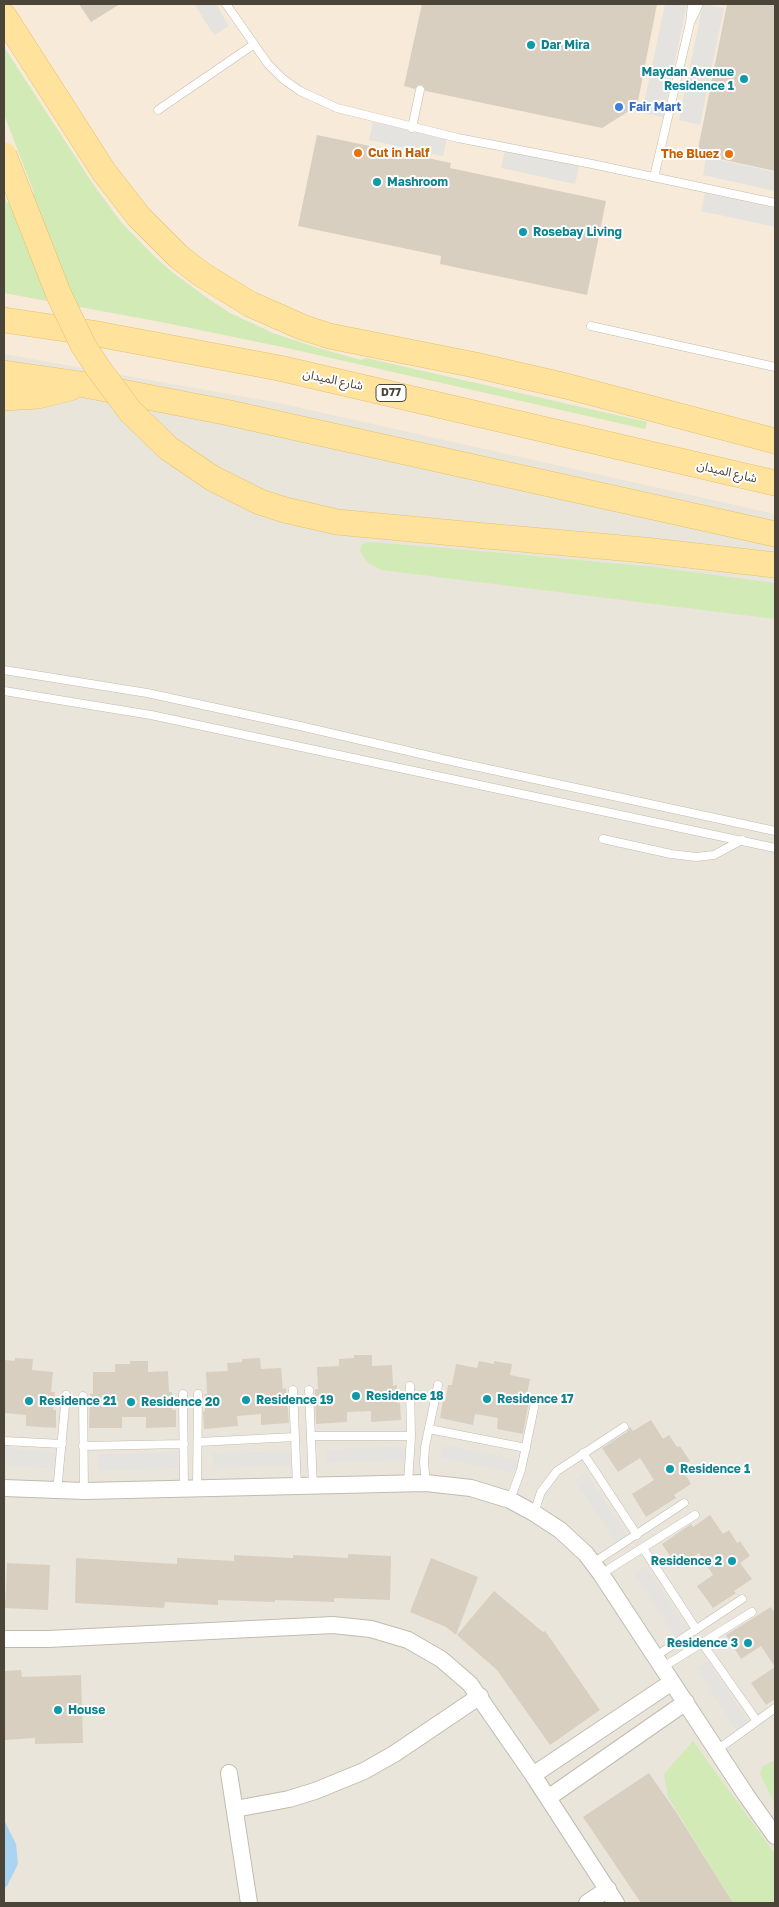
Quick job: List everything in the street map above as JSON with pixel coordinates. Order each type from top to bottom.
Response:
[{"type":"main road","points":[[4,16],[104,172],[139,217],[179,257],[225,290],[250,304],[302,327],[329,336],[484,367],[775,441]]},
{"type":"main road","points":[[4,155],[59,295],[83,345],[98,368],[130,411],[168,448],[197,469],[228,487],[260,502],[337,522],[644,550],[775,565]]},
{"type":"main road","name":"شارع الميدان","points":[[4,320],[92,333],[279,368],[775,483]]},
{"type":"main road","points":[[4,373],[80,384],[224,412],[775,534]]},
{"type":"main road","points":[[4,398],[38,396],[80,384]]},
{"type":"street","points":[[4,1488],[57,1492],[426,1483],[471,1488],[510,1500],[534,1513],[573,1542],[597,1569],[775,1836]]},
{"type":"street","points":[[4,1639],[48,1639],[352,1626],[390,1634],[425,1649],[456,1670],[480,1696],[612,1896],[587,1903]]},
{"type":"street","points":[[533,1775],[672,1682]]},
{"type":"street","points":[[235,1809],[315,1792],[364,1772],[480,1696]]},
{"type":"street","points":[[548,1798],[686,1702]]},
{"type":"street","points":[[598,1731],[614,1753]]},
{"type":"street","points":[[229,1773],[249,1903]]},
{"type":"lane","points":[[226,4],[253,45],[283,79],[300,91],[337,108],[412,128],[775,203]]},
{"type":"lane","points":[[654,177],[690,23],[692,4]]},
{"type":"lane","points":[[690,23],[699,4]]},
{"type":"lane","points":[[158,110],[253,45]]},
{"type":"lane","points":[[412,128],[420,90]]},
{"type":"lane","points":[[591,326],[775,367]]},
{"type":"lane","points":[[4,670],[147,693],[300,726],[451,762],[775,831]]},
{"type":"lane","points":[[4,691],[151,715],[775,848]]},
{"type":"lane","points":[[603,840],[671,854],[696,856],[714,855],[742,840]]},
{"type":"lane","points":[[426,1483],[424,1455],[438,1385]]},
{"type":"lane","points":[[408,1483],[411,1436],[410,1386]]},
{"type":"lane","points":[[293,1390],[295,1437],[305,1486]]},
{"type":"lane","points":[[305,1486],[311,1436],[309,1390]]},
{"type":"lane","points":[[183,1394],[184,1444],[191,1489]]},
{"type":"lane","points":[[191,1489],[198,1442],[198,1394]]},
{"type":"lane","points":[[57,1492],[66,1395]]},
{"type":"lane","points":[[83,1396],[84,1491]]},
{"type":"lane","points":[[510,1500],[521,1470],[535,1403]]},
{"type":"lane","points":[[534,1513],[538,1498],[551,1477],[564,1465],[624,1427]]},
{"type":"lane","points":[[428,1429],[526,1448]]},
{"type":"lane","points":[[311,1436],[411,1436]]},
{"type":"lane","points":[[198,1442],[295,1437]]},
{"type":"lane","points":[[4,1441],[62,1444]]},
{"type":"lane","points":[[83,1446],[184,1444]]},
{"type":"lane","points":[[583,1454],[637,1535]]},
{"type":"lane","points":[[597,1569],[637,1535],[684,1503]]},
{"type":"lane","points":[[597,1569],[643,1548],[695,1515]]},
{"type":"lane","points":[[643,1548],[696,1629]]},
{"type":"lane","points":[[659,1662],[696,1629],[742,1599]]},
{"type":"lane","points":[[659,1662],[702,1643],[752,1612]]},
{"type":"lane","points":[[702,1643],[757,1722]]},
{"type":"lane","points":[[717,1750],[775,1708]]},
{"type":"shaded area","points":[[4,4],[775,4],[775,1903],[4,1903]]},
{"type":"shaded area","points":[[4,4],[775,4],[775,514],[279,403],[4,354]]},
{"type":"shaded area","points":[[194,4],[216,4],[229,26],[214,35]]},
{"type":"shaded area","points":[[665,4],[687,4],[663,117],[642,113]]},
{"type":"shaded area","points":[[703,4],[724,8],[700,125],[679,120]]},
{"type":"shaded area","points":[[373,122],[447,137],[443,156],[369,140]]},
{"type":"shaded area","points":[[505,150],[579,166],[575,184],[501,168]]},
{"type":"shaded area","points":[[706,157],[775,172],[775,191],[703,175]]},
{"type":"shaded area","points":[[705,193],[775,208],[775,227],[701,211]]},
{"type":"shaded area","points":[[442,1444],[521,1461],[519,1474],[440,1458]]},
{"type":"shaded area","points":[[405,1446],[406,1460],[327,1463],[326,1450]]},
{"type":"shaded area","points":[[4,1448],[57,1452],[56,1469],[4,1465]]},
{"type":"shaded area","points":[[293,1451],[293,1465],[214,1468],[213,1453]]},
{"type":"shaded area","points":[[178,1452],[179,1468],[99,1470],[98,1454]]},
{"type":"shaded area","points":[[586,1473],[629,1539],[618,1546],[575,1480]]},
{"type":"shaded area","points":[[646,1567],[690,1633],[678,1640],[635,1575]]},
{"type":"shaded area","points":[[707,1661],[751,1727],[739,1734],[696,1668]]},
{"type":"green space","points":[[4,47],[93,184],[121,222],[172,272],[230,313],[273,333],[318,348],[361,360],[366,358],[647,422],[645,429],[287,348],[4,293],[4,195],[7,203],[34,193],[4,114]]},
{"type":"green space","points":[[369,542],[654,567],[775,583],[775,619],[382,570],[368,563],[360,551],[362,544]]},
{"type":"green space","points":[[693,1741],[775,1854],[775,1903],[733,1903],[668,1797],[664,1774]]},
{"type":"green space","points":[[775,1761],[775,1804],[760,1774],[763,1766]]},
{"type":"water","points":[[4,1820],[16,1844],[18,1864],[7,1886],[4,1888]]},
{"type":"building","points":[[79,4],[120,4],[91,22]]},
{"type":"building","name":"Dar Mira","points":[[422,4],[657,4],[637,106],[602,128],[426,91],[422,85],[418,85],[415,89],[404,86]]},
{"type":"building","name":"Maydan Avenue Residence 1","points":[[727,4],[775,4],[775,171],[697,154]]},
{"type":"building","points":[[317,135],[451,163],[450,168],[606,201],[587,295],[440,264],[441,256],[298,226]]},
{"type":"building","name":"Residence 18","points":[[354,1355],[372,1355],[372,1366],[392,1365],[393,1386],[397,1385],[397,1403],[400,1403],[401,1420],[371,1422],[371,1411],[347,1412],[347,1422],[316,1424],[315,1389],[318,1389],[317,1367],[339,1366],[339,1359],[354,1358]]},
{"type":"building","name":"Residence 21","points":[[15,1358],[33,1359],[32,1370],[53,1372],[51,1392],[55,1392],[53,1410],[56,1410],[56,1428],[26,1426],[26,1415],[4,1413],[4,1360],[15,1361]]},
{"type":"building","name":"Residence 19","points":[[260,1358],[261,1369],[281,1368],[283,1389],[286,1388],[289,1423],[261,1425],[261,1414],[237,1416],[238,1426],[204,1429],[204,1394],[207,1394],[206,1372],[228,1371],[227,1363],[242,1362],[242,1359]]},
{"type":"building","name":"Residence 20","points":[[130,1361],[148,1361],[148,1372],[168,1371],[169,1392],[172,1392],[172,1410],[176,1410],[176,1427],[146,1428],[146,1417],[122,1417],[122,1428],[89,1428],[90,1394],[93,1394],[93,1372],[115,1372],[115,1364],[130,1364]]},
{"type":"building","name":"Residence 17","points":[[479,1361],[494,1364],[494,1361],[512,1364],[510,1375],[530,1379],[526,1399],[529,1400],[523,1434],[497,1429],[498,1418],[475,1414],[473,1425],[440,1418],[448,1385],[452,1385],[456,1364],[477,1368]]},
{"type":"building","name":"Residence 1","points":[[651,1420],[663,1439],[669,1435],[677,1447],[680,1446],[690,1461],[681,1467],[691,1484],[674,1495],[676,1498],[646,1517],[632,1494],[654,1480],[640,1458],[618,1472],[602,1448],[627,1432],[630,1427],[633,1431]]},
{"type":"building","name":"Residence 2","points":[[710,1515],[723,1534],[729,1530],[737,1543],[740,1541],[750,1556],[740,1563],[752,1579],[734,1591],[736,1593],[713,1608],[697,1586],[713,1575],[699,1553],[678,1568],[662,1544],[691,1524],[693,1527]]},
{"type":"building","points":[[348,1554],[391,1556],[390,1600],[334,1598],[334,1602],[275,1600],[275,1602],[218,1600],[218,1605],[165,1602],[164,1608],[75,1603],[76,1558],[177,1564],[177,1558],[234,1561],[234,1555],[293,1558],[293,1555],[348,1558]]},
{"type":"building","points":[[431,1558],[478,1577],[456,1635],[446,1627],[410,1612]]},
{"type":"building","points":[[7,1563],[50,1565],[48,1610],[5,1608]]},
{"type":"building","points":[[494,1591],[543,1632],[545,1631],[600,1710],[550,1745],[497,1670],[457,1635]]},
{"type":"building","name":"Residence 3","points":[[771,1607],[775,1613],[775,1667],[761,1646],[741,1659],[726,1635]]},
{"type":"building","name":"Residence 3","points":[[775,1667],[775,1699],[766,1705],[751,1683]]},
{"type":"building","name":"House","points":[[21,1670],[22,1677],[81,1675],[83,1743],[35,1744],[35,1738],[4,1740],[4,1671]]},
{"type":"building","points":[[649,1773],[676,1812],[733,1903],[641,1903],[583,1817]]},
{"type":"place","name":"Dar Mira","points":[[531,45]]},
{"type":"place","name":"Maydan Avenue Residence 1","points":[[744,79]]},
{"type":"place","name":"Fair Mart","points":[[619,107]]},
{"type":"place","name":"Cut in Half","points":[[358,153]]},
{"type":"place","name":"The Bluez","points":[[729,154]]},
{"type":"place","name":"Mashroom","points":[[377,182]]},
{"type":"place","name":"Rosebay Living","points":[[523,232]]},
{"type":"place","name":"Residence 18","points":[[356,1396]]},
{"type":"place","name":"Residence 17","points":[[487,1399]]},
{"type":"place","name":"Residence 19","points":[[246,1400]]},
{"type":"place","name":"Residence 21","points":[[29,1401]]},
{"type":"place","name":"Residence 20","points":[[131,1402]]},
{"type":"place","name":"Residence 1","points":[[670,1469]]},
{"type":"place","name":"Residence 2","points":[[732,1561]]},
{"type":"place","name":"Residence 3","points":[[748,1643]]},
{"type":"place","name":"House","points":[[58,1710]]}]
